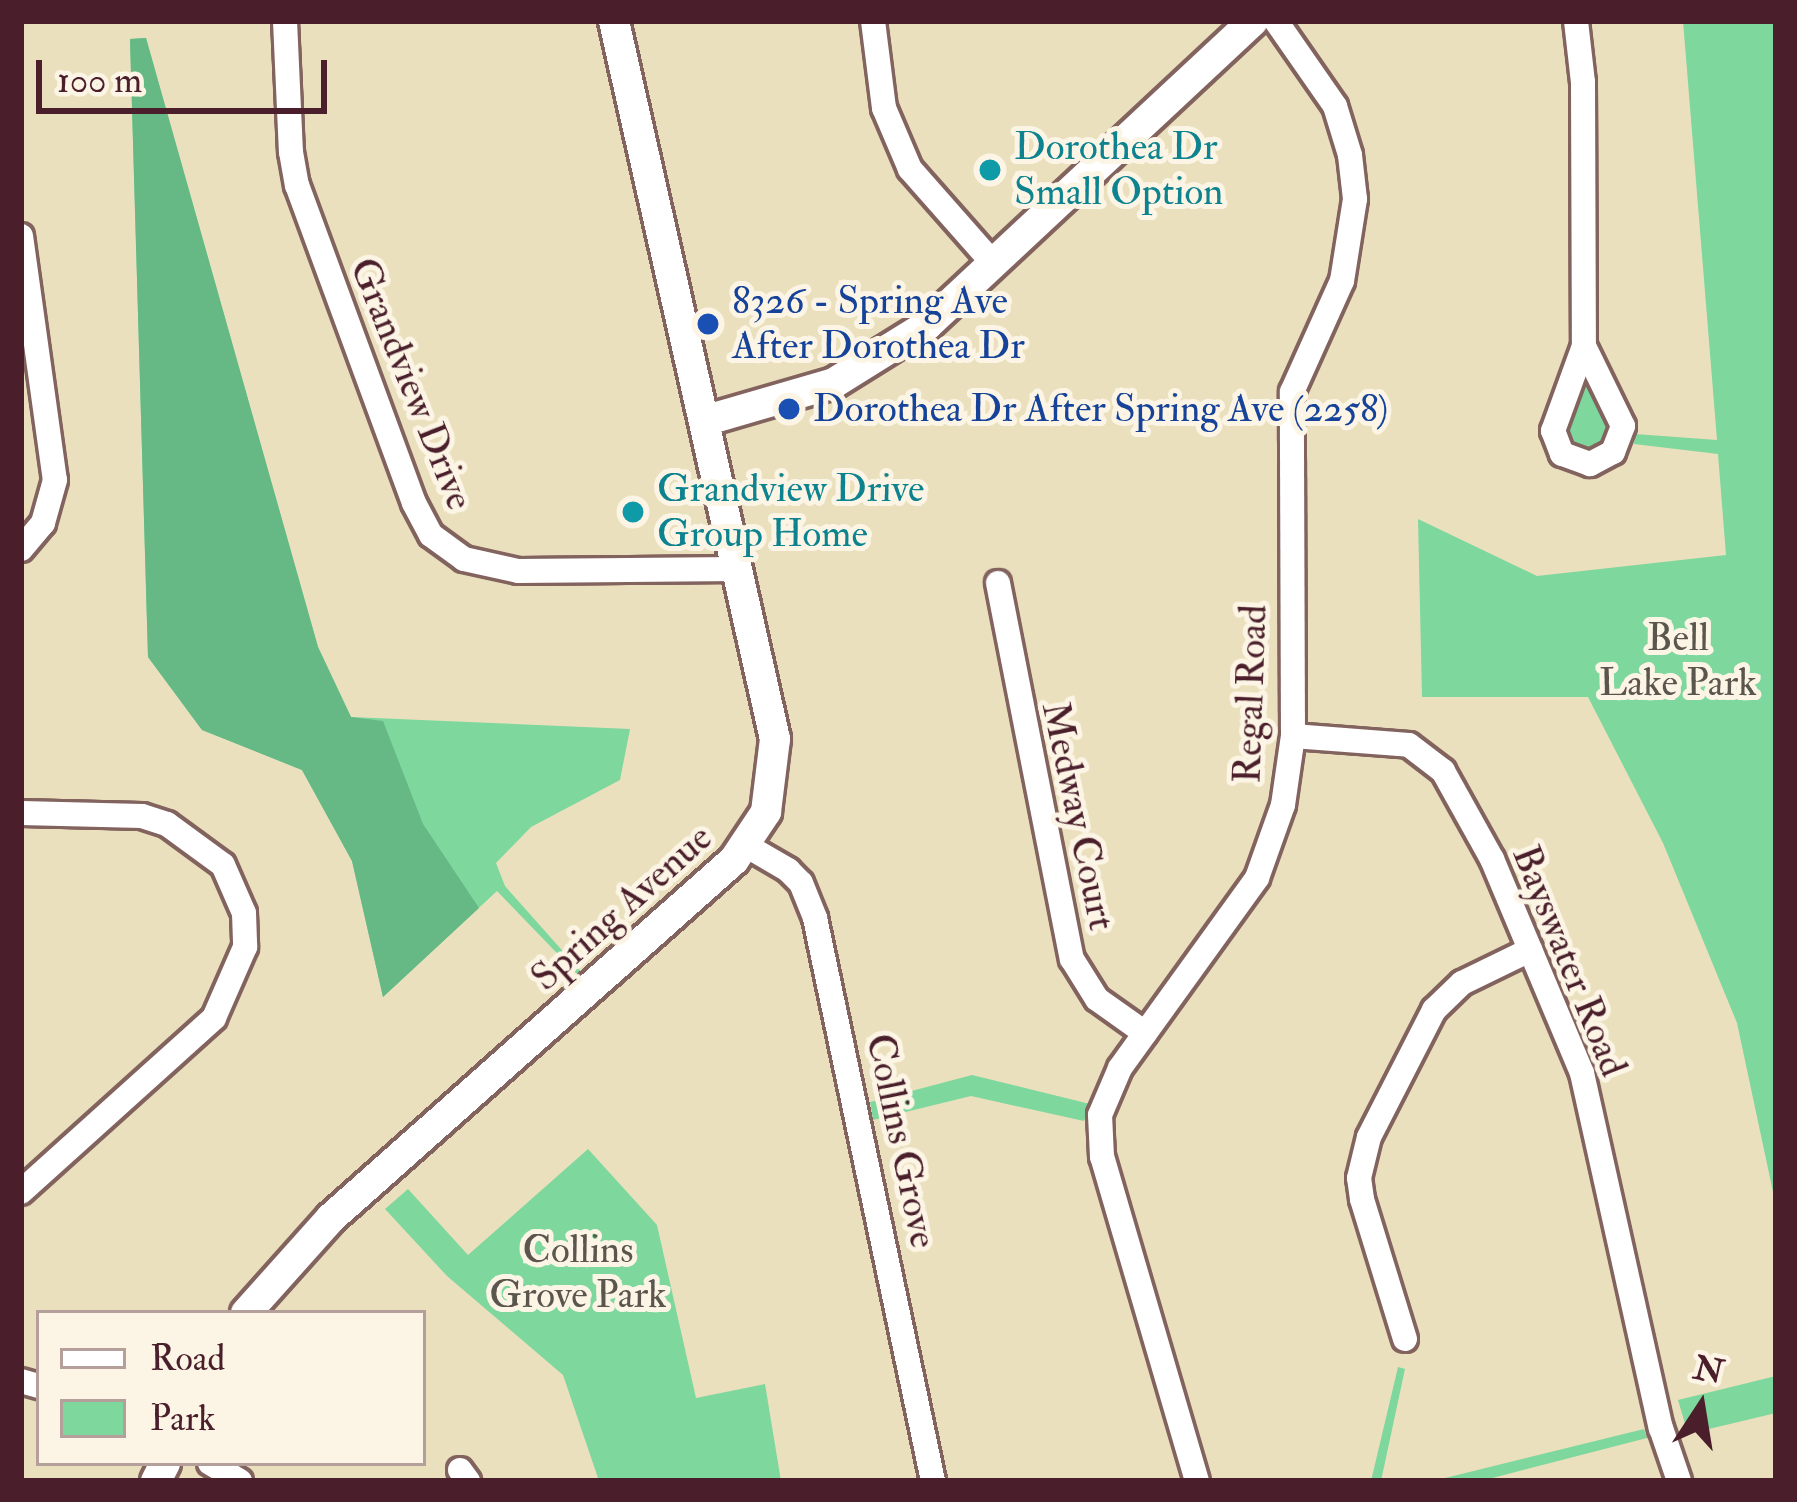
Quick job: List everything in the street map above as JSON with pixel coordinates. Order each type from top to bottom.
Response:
[{"type":"street","name":"Grandview Drive","points":[[285,21],[290,152],[297,185],[414,503],[431,535],[464,560],[518,571],[738,568]]},
{"type":"street","name":"Spring Avenue","points":[[249,1310],[331,1218],[747,846],[766,812],[776,739],[614,21]]},
{"type":"street","points":[[873,21],[875,74],[910,169],[993,262]]},
{"type":"street","points":[[707,420],[796,397],[871,363],[927,325],[1253,21]]},
{"type":"street","name":"Regal Road","points":[[1197,1481],[1100,1139],[1109,1088],[1257,878],[1275,838],[1293,736],[1292,392],[1342,281],[1355,199],[1350,155],[1335,106],[1276,21]]},
{"type":"street","points":[[1576,21],[1582,82],[1584,346]]},
{"type":"street","points":[[21,236],[56,480],[43,523],[21,549]]},
{"type":"street","name":"Medway Court","points":[[998,584],[1072,959],[1097,999],[1145,1033]]},
{"type":"street","name":"Bayswater Road","points":[[1293,736],[1392,742],[1426,755],[1443,771],[1492,859],[1582,1073],[1660,1428],[1678,1481]]},
{"type":"street","points":[[21,813],[127,814],[167,824],[223,866],[244,913],[245,947],[214,1018],[21,1192]]},
{"type":"street","name":"Collins Grove","points":[[747,846],[801,883],[815,918],[933,1481]]},
{"type":"street","points":[[1405,1339],[1362,1199],[1360,1178],[1369,1137],[1434,1010],[1462,983],[1530,950]]},
{"type":"green space","name":"Bell Lake Park","points":[[1683,21],[1776,21],[1776,1206],[1737,1023],[1663,843],[1588,697],[1422,697],[1418,519],[1537,576],[1726,555],[1718,454],[1634,444],[1635,434],[1717,440]]},
{"type":"green space","points":[[146,38],[318,647],[351,717],[630,729],[620,780],[531,827],[496,863],[505,886],[584,975],[581,978],[497,891],[383,997],[352,861],[302,770],[202,730],[148,657],[130,39]]},
{"type":"green space","points":[[146,38],[318,647],[351,717],[383,721],[423,824],[479,908],[383,997],[352,861],[302,770],[202,730],[148,657],[130,39]]},
{"type":"green space","points":[[1588,370],[1610,430],[1608,443],[1583,454],[1568,442],[1566,431]]},
{"type":"green space","points":[[972,1075],[1090,1104],[1084,1121],[971,1096],[873,1120],[870,1102]]},
{"type":"green space","name":"Collins Grove Park","points":[[588,1149],[657,1225],[696,1398],[765,1384],[781,1481],[599,1481],[563,1375],[447,1276],[385,1209],[408,1189],[468,1255]]},
{"type":"green space","points":[[1398,1367],[1405,1369],[1381,1481],[1371,1481]]},
{"type":"green space","points":[[1776,1376],[1776,1413],[1688,1434],[1678,1400]]},
{"type":"green space","points":[[1644,1429],[1647,1438],[1481,1481],[1433,1481]]},
{"type":"place","name":"Dorothea Dr Small Option","points":[[990,170]]},
{"type":"place","name":"8326 - Spring Ave After Dorothea Dr","points":[[708,324]]},
{"type":"place","name":"Dorothea Dr After Spring Ave (2258)","points":[[789,409]]},
{"type":"place","name":"Grandview Drive Group Home","points":[[633,512]]}]
